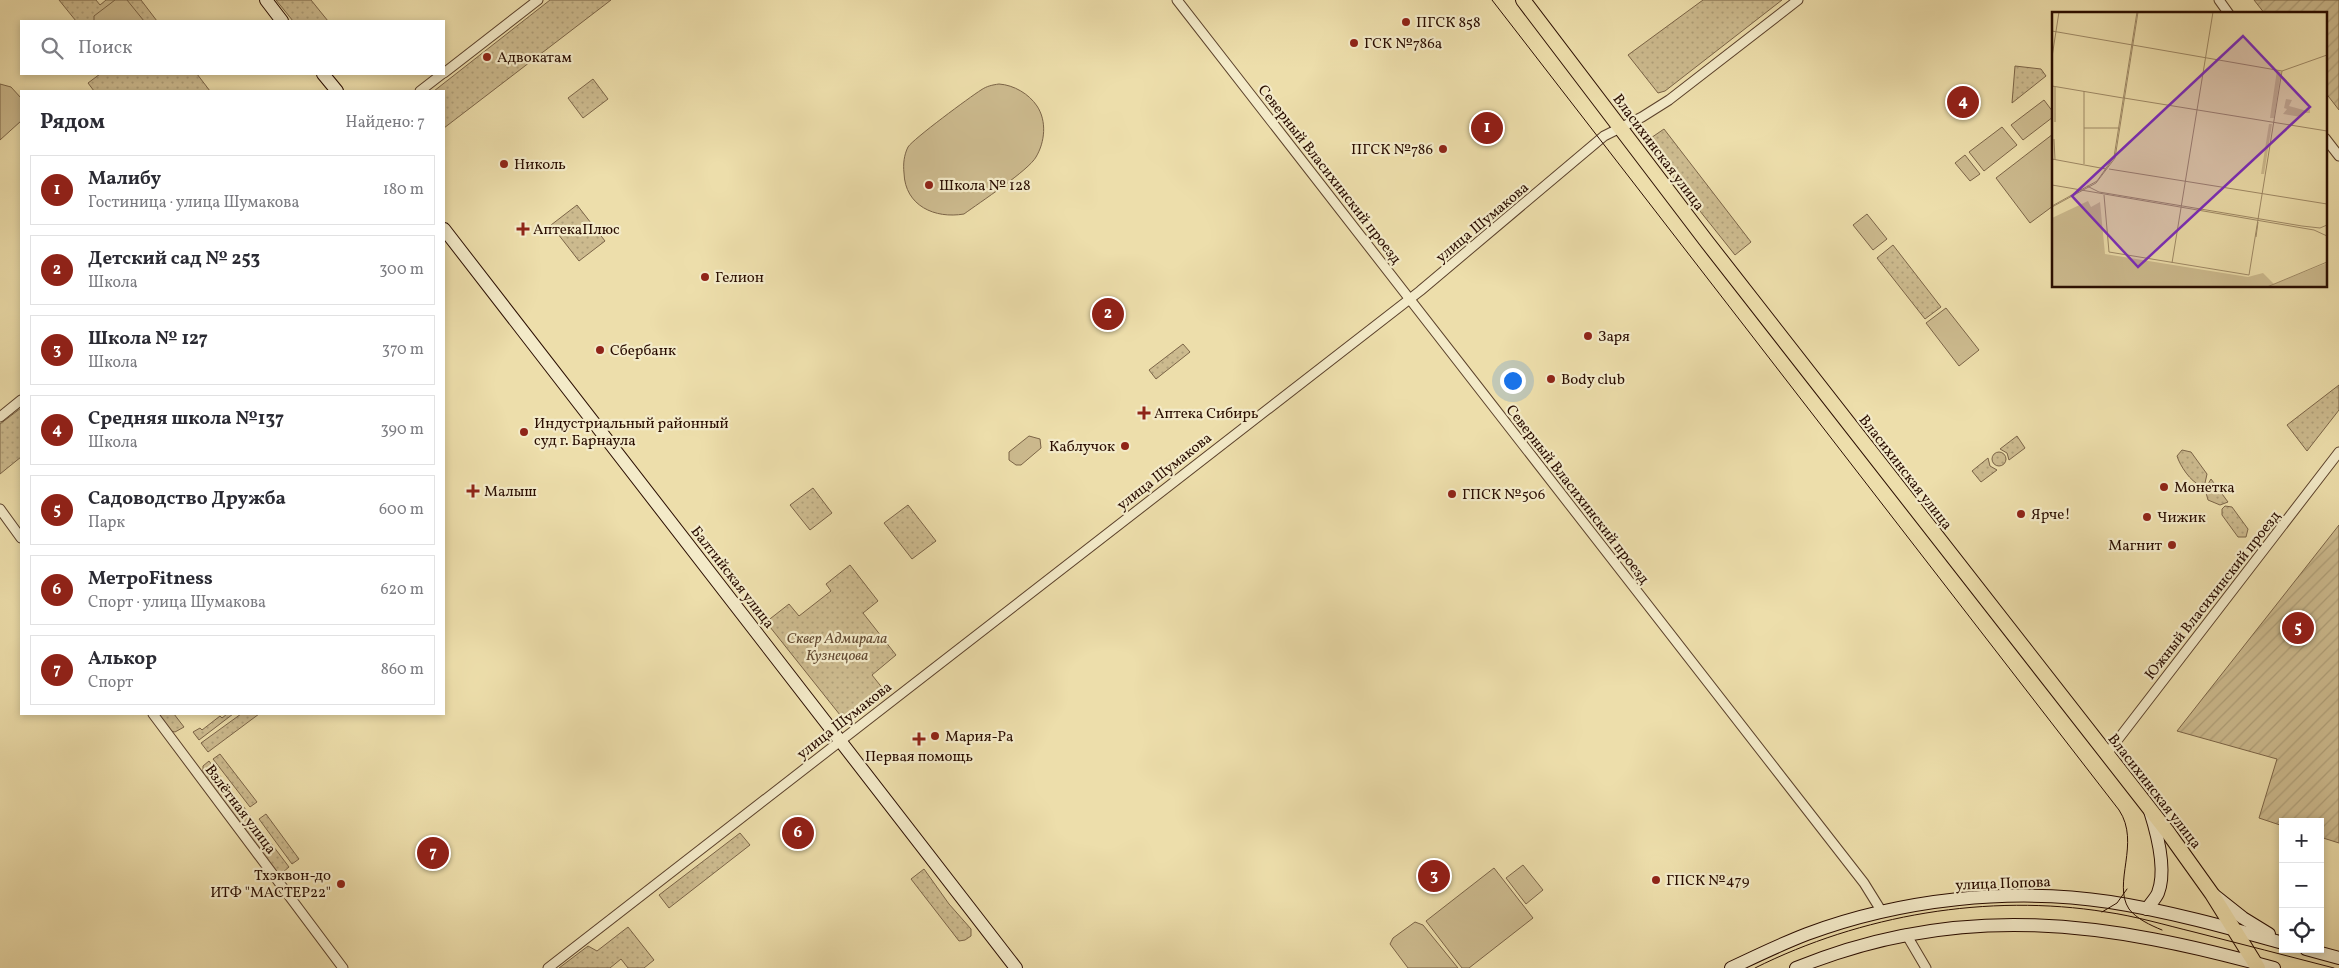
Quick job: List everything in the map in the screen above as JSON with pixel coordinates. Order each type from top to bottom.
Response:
[{"type":"highway","name":"Власихинская улица","points":[[1523,0],[1620,128],[2149,809],[2212,894],[2256,965]]},
{"type":"main road","points":[[266,0],[281,20]]},
{"type":"main road","points":[[324,75],[336,90]]},
{"type":"main road","name":"Балтийская улица","points":[[445,230],[1016,968]]},
{"type":"main road","points":[[2147,909],[2159,892],[2161,862],[2159,839],[2149,809]]},
{"type":"main road","points":[[2212,894],[2261,930],[2279,940]]},
{"type":"main road","name":"улица Попова","points":[[1732,968],[1809,933],[1882,912],[1930,903],[2028,896],[2081,898],[2147,909],[2279,941]]},
{"type":"main road","points":[[1796,968],[1858,946],[1906,934],[1967,925],[2055,925],[2132,935],[2274,968]]},
{"type":"main road","points":[[2199,950],[2241,968]]},
{"type":"main road","points":[[2321,953],[2339,958]]},
{"type":"street","points":[[445,71],[538,0]]},
{"type":"street","name":"Северный Власихинский проезд","points":[[1177,0],[1864,883],[1882,912]]},
{"type":"street","name":"улица Шумакова","points":[[548,968],[1456,262],[1604,136],[1669,100],[1798,0]]},
{"type":"street","points":[[2219,0],[2228,12]]},
{"type":"street","points":[[421,90],[440,75]]},
{"type":"street","points":[[2326,139],[2339,156]]},
{"type":"street","points":[[0,416],[20,401]]},
{"type":"street","name":"Южный Власихинский проезд","points":[[2106,755],[2339,452]]},
{"type":"street","points":[[0,509],[20,537]]},
{"type":"street","name":"Взлётная улица","points":[[154,715],[343,968]]},
{"type":"street","points":[[1906,934],[1926,968]]},
{"type":"green space","points":[[59,0],[96,0],[100,5],[106,0],[141,0],[156,20],[75,20]]},
{"type":"green space","points":[[115,0],[127,0],[143,20],[94,20],[94,16]]},
{"type":"green space","points":[[276,0],[311,0],[327,20],[292,20]]},
{"type":"green space","points":[[550,0],[611,0],[445,127],[445,90],[435,90]]},
{"type":"green space","points":[[1703,0],[1782,0],[1665,91],[1658,93],[1628,55]]},
{"type":"green space","points":[[2254,0],[2339,0],[2339,110],[2326,93],[2326,12],[2263,12]]},
{"type":"green space","points":[[2015,66],[2041,69],[2046,76],[2012,103]]},
{"type":"green space","points":[[99,75],[198,75],[209,90],[93,90],[88,83]]},
{"type":"green space","points":[[593,79],[608,99],[583,118],[568,98]]},
{"type":"green space","points":[[0,84],[11,87],[20,97],[20,122],[0,140]]},
{"type":"green space","points":[[999,84],[1016,88],[1037,106],[1042,118],[1044,132],[1036,157],[1032,163],[1014,178],[964,214],[943,214],[924,208],[910,194],[906,184],[904,163],[908,147],[930,127],[975,94],[987,87]]},
{"type":"green space","points":[[2044,100],[2052,111],[2052,118],[2023,140],[2011,125]]},
{"type":"green space","points":[[2002,127],[2017,145],[1984,171],[1969,152]]},
{"type":"green space","points":[[1664,129],[1751,242],[1735,255],[1645,142]]},
{"type":"green space","points":[[2052,135],[2052,207],[2030,223],[1996,178]]},
{"type":"green space","points":[[1965,155],[1980,174],[1970,181],[1955,163]]},
{"type":"green space","points":[[577,205],[605,241],[579,261],[551,225]]},
{"type":"green space","points":[[1867,214],[1887,239],[1873,250],[1853,225]]},
{"type":"green space","points":[[1893,245],[1941,307],[1925,319],[1877,258]]},
{"type":"green space","points":[[1946,308],[1979,350],[1959,366],[1926,323]]},
{"type":"green space","points":[[1183,344],[1190,352],[1156,379],[1149,370]]},
{"type":"green space","points":[[2339,385],[2339,410],[2307,451],[2287,425]]},
{"type":"green space","points":[[20,409],[20,458],[0,474],[0,424]]},
{"type":"green space","points":[[1029,436],[1040,439],[1041,448],[1021,465],[1016,465],[1009,460],[1009,452]]},
{"type":"green space","points":[[2017,436],[2025,448],[2009,460],[2007,453],[2000,449]]},
{"type":"green space","points":[[2182,450],[2191,452],[2207,474],[2205,483],[2200,485],[2193,481],[2186,473],[2177,456]]},
{"type":"green space","points":[[1996,452],[2002,452],[2006,459],[2002,466],[1996,466],[1992,462],[1992,456]]},
{"type":"green space","points":[[1988,458],[1990,466],[1997,470],[1981,482],[1972,471]]},
{"type":"green space","points":[[2211,479],[2228,502],[2220,505],[2208,500],[2205,489]]},
{"type":"green space","points":[[813,488],[832,513],[810,530],[790,505]]},
{"type":"green space","points":[[908,505],[936,541],[912,559],[884,523]]},
{"type":"green space","points":[[2225,506],[2232,507],[2248,529],[2246,537],[2238,537],[2222,515],[2222,509]]},
{"type":"green space","points":[[2339,525],[2339,843],[2324,838],[2324,818],[2279,818],[2279,825],[2259,818],[2277,759],[2177,731]]},
{"type":"green space","name":"Сквер Адмирала Кузнецова","points":[[850,565],[878,601],[863,613],[896,655],[872,675],[887,694],[848,725],[766,622],[789,604],[799,616],[831,591],[826,584]]},
{"type":"green space","points":[[158,715],[175,715],[184,727],[175,732],[171,731]]},
{"type":"green space","points":[[226,715],[232,715],[199,740],[193,732],[200,728],[202,730],[220,716],[222,718]]},
{"type":"green space","points":[[240,715],[258,715],[208,752],[201,743]]},
{"type":"green space","points":[[220,754],[257,802],[250,807],[213,759]]},
{"type":"green space","points":[[209,761],[289,867],[282,873],[275,871],[203,775],[203,766]]},
{"type":"green space","points":[[266,814],[299,859],[292,864],[259,819]]},
{"type":"green space","points":[[740,833],[750,845],[669,908],[659,895]]},
{"type":"green space","points":[[1523,865],[1543,890],[1526,904],[1506,878]]},
{"type":"green space","points":[[1494,868],[1533,918],[1469,968],[1462,968],[1426,921]]},
{"type":"green space","points":[[924,869],[949,904],[971,929],[971,936],[965,940],[959,941],[911,879]]},
{"type":"green space","points":[[1415,922],[1423,925],[1458,968],[1408,968],[1390,944],[1393,938]]},
{"type":"green space","points":[[628,927],[654,960],[644,968],[628,968],[621,959],[610,968],[559,968],[588,946],[597,951]]},
{"type":"tram line","points":[[1492,0],[2119,810],[2125,823],[2127,836],[2123,887],[2125,899],[2129,909],[2136,916],[2162,930]]},
{"type":"tram line","points":[[2102,912],[2117,903],[2127,889]]},
{"type":"tram line","points":[[1755,968],[1838,934],[1882,922],[1926,913],[1971,907],[2016,905],[2061,907],[2128,916],[2334,968]]},
{"type":"place","name":"ПГСК 858","points":[[1406,22]]},
{"type":"place","name":"ГСК №786а","points":[[1354,43]]},
{"type":"place","name":"Адвокатам","points":[[487,57]]},
{"type":"place","name":"Средняя школа №137","points":[[1963,102]]},
{"type":"place","name":"Малибу","points":[[1487,128]]},
{"type":"place","name":"ПГСК №786","points":[[1443,149]]},
{"type":"place","name":"Николь","points":[[504,164]]},
{"type":"place","name":"Школа № 128","points":[[929,185]]},
{"type":"place","name":"АптекаПлюс","points":[[523,229]]},
{"type":"place","name":"Гелион","points":[[705,277]]},
{"type":"place","name":"Детский сад № 253","points":[[1108,314]]},
{"type":"place","name":"Заря","points":[[1588,336]]},
{"type":"place","name":"Сбербанк","points":[[600,350]]},
{"type":"place","name":"Body club","points":[[1551,379]]},
{"type":"place","name":"Аптека Сибирь","points":[[1144,413]]},
{"type":"place","name":"Индустриальный районный суд г. Барнаула","points":[[524,432]]},
{"type":"place","name":"Каблучок","points":[[1125,446]]},
{"type":"place","name":"Монетка","points":[[2164,487]]},
{"type":"place","name":"Малыш","points":[[473,491]]},
{"type":"place","name":"ГПСК №506","points":[[1452,494]]},
{"type":"place","name":"Ярче!","points":[[2021,514]]},
{"type":"place","name":"Чижик","points":[[2147,517]]},
{"type":"place","name":"Магнит","points":[[2172,545]]},
{"type":"place","name":"Садоводство Дружба","points":[[2298,628]]},
{"type":"place","name":"Мария-Ра","points":[[935,736]]},
{"type":"place","name":"Первая помощь","points":[[919,739]]},
{"type":"place","name":"МетроFitness","points":[[798,833]]},
{"type":"place","name":"Алькор","points":[[433,853]]},
{"type":"place","name":"Школа № 127","points":[[1434,876]]},
{"type":"place","name":"ГПСК №479","points":[[1656,880]]},
{"type":"place","name":"Тхэквон-до ИТФ \"МАСТЕР22\"","points":[[341,884]]}]
